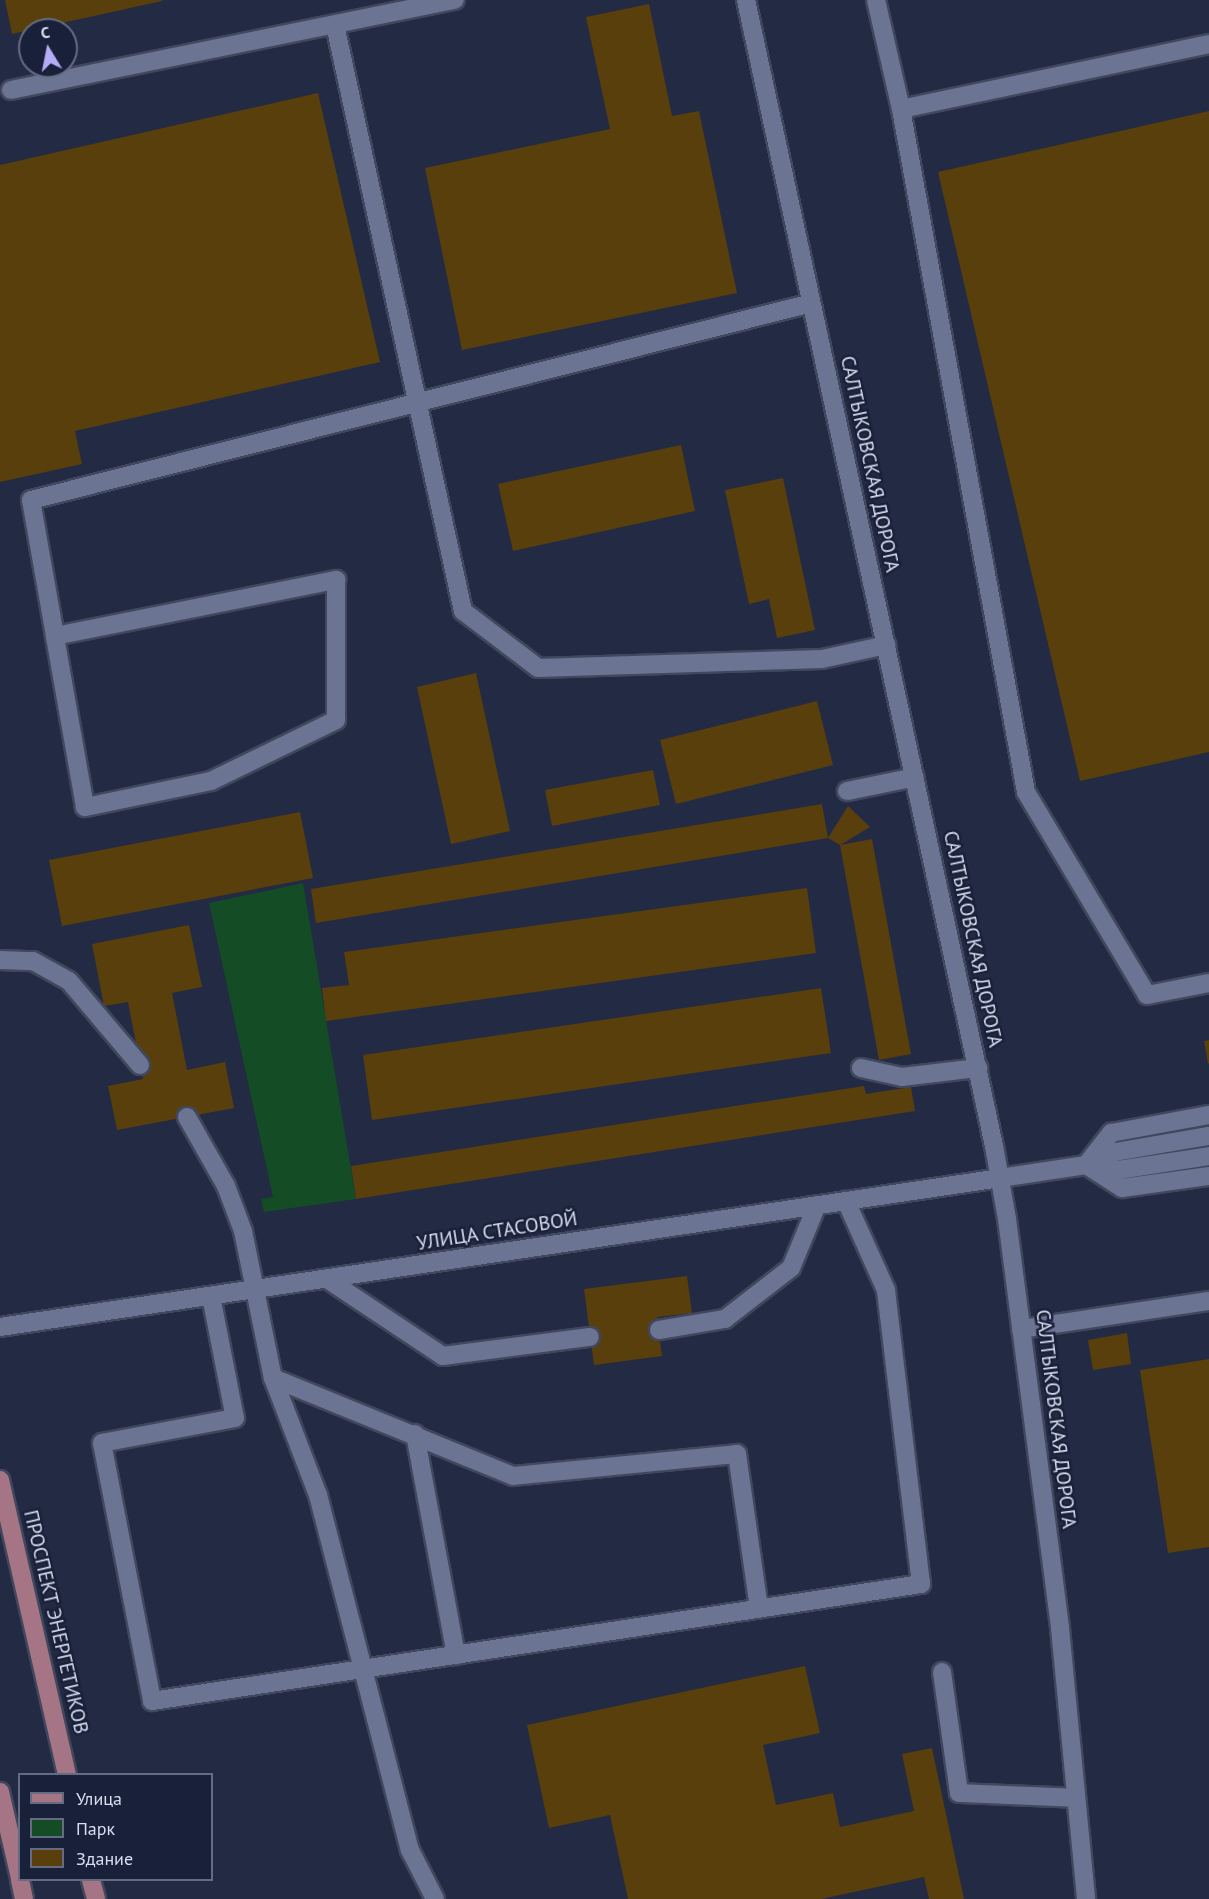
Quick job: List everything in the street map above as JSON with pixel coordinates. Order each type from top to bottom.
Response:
[{"type":"main road","name":"ПРОСПЕКТ ЭНЕРГЕТИКОВ","points":[[0,1480],[67,1773]]},
{"type":"main road","points":[[0,1792],[18,1870]]},
{"type":"main road","points":[[20,1881],[24,1899]]},
{"type":"main road","points":[[91,1881],[96,1899]]},
{"type":"street","points":[[11,90],[455,0]]},
{"type":"street","name":"САЛТЫКОВСКАЯ ДОРОГА","points":[[746,0],[1000,1178],[1022,1329],[1060,1628],[1086,1899]]},
{"type":"street","points":[[876,0],[901,109],[1026,792],[1147,995],[1209,983]]},
{"type":"street","points":[[335,25],[463,611],[538,668],[822,659],[886,645]]},
{"type":"street","points":[[901,109],[1209,44]]},
{"type":"street","points":[[55,636],[336,580],[336,720],[211,782],[85,807],[31,500],[812,303]]},
{"type":"street","points":[[847,790],[915,777]]},
{"type":"street","points":[[0,960],[33,962],[69,981],[140,1065]]},
{"type":"street","points":[[861,1068],[902,1077],[978,1068]]},
{"type":"street","points":[[1086,1165],[1111,1133],[1209,1115]]},
{"type":"street","points":[[187,1117],[226,1186],[243,1231],[273,1378],[318,1495],[410,1850],[435,1899]]},
{"type":"street","points":[[1086,1165],[1115,1152],[1209,1136]]},
{"type":"street","points":[[1086,1165],[1118,1170],[1209,1156]]},
{"type":"street","points":[[1086,1165],[1122,1188],[1209,1176]]},
{"type":"street","name":"УЛИЦА СТАСОВОЙ","points":[[0,1327],[1086,1165]]},
{"type":"street","points":[[211,1296],[235,1418],[102,1443],[152,1701],[921,1584],[886,1290],[846,1201]]},
{"type":"street","points":[[659,1330],[725,1319],[791,1268],[817,1205]]},
{"type":"street","points":[[327,1279],[442,1356],[590,1337]]},
{"type":"street","points":[[1022,1329],[1209,1300]]},
{"type":"street","points":[[273,1378],[415,1434],[513,1476],[737,1454],[759,1608]]},
{"type":"street","points":[[415,1434],[456,1654]]},
{"type":"street","points":[[942,1672],[959,1793],[1076,1798]]},
{"type":"green space","points":[[303,883],[356,1199],[264,1212],[261,1199],[273,1197],[209,903]]},
{"type":"building","points":[[5,0],[162,0],[78,19],[18,18],[18,33],[12,34]]},
{"type":"building","points":[[649,4],[672,116],[699,111],[737,293],[462,350],[425,168],[610,129],[586,17]]},
{"type":"building","points":[[318,93],[380,362],[75,431],[82,464],[0,482],[0,165]]},
{"type":"building","points":[[1209,111],[1209,752],[1080,781],[938,172]]},
{"type":"building","points":[[681,445],[695,511],[513,551],[498,484]]},
{"type":"building","points":[[783,478],[815,630],[777,638],[769,599],[749,604],[725,490]]},
{"type":"building","points":[[476,673],[510,831],[451,844],[417,687]]},
{"type":"building","points":[[817,701],[833,765],[676,804],[660,740]]},
{"type":"building","points":[[653,770],[660,805],[552,826],[545,790]]},
{"type":"building","points":[[822,804],[828,838],[316,923],[311,889]]},
{"type":"building","points":[[848,806],[870,827],[840,845],[828,838]]},
{"type":"building","points":[[300,812],[313,878],[62,926],[49,860]]},
{"type":"building","points":[[872,839],[911,1054],[879,1060],[840,845]]},
{"type":"building","points":[[807,888],[816,953],[326,1021],[322,988],[349,985],[344,952]]},
{"type":"building","points":[[189,925],[202,987],[172,993],[187,1070],[225,1062],[234,1108],[117,1130],[108,1086],[143,1079],[128,1002],[104,1006],[92,944]]},
{"type":"building","points":[[821,988],[831,1053],[372,1120],[363,1055]]},
{"type":"building","points":[[1209,1040],[1209,1063],[1208,1064],[1204,1041]]},
{"type":"building","points":[[864,1086],[866,1094],[911,1087],[915,1111],[356,1199],[351,1166]]},
{"type":"building","points":[[687,1276],[692,1313],[657,1317],[662,1356],[594,1365],[584,1289]]},
{"type":"building","points":[[1127,1333],[1131,1364],[1093,1370],[1088,1340]]},
{"type":"building","points":[[1209,1359],[1209,1547],[1168,1553],[1140,1370]]},
{"type":"building","points":[[805,1666],[820,1733],[763,1745],[776,1805],[833,1793],[840,1827],[914,1811],[902,1754],[932,1748],[964,1899],[929,1899],[924,1877],[821,1899],[628,1899],[610,1815],[549,1828],[527,1725]]}]
